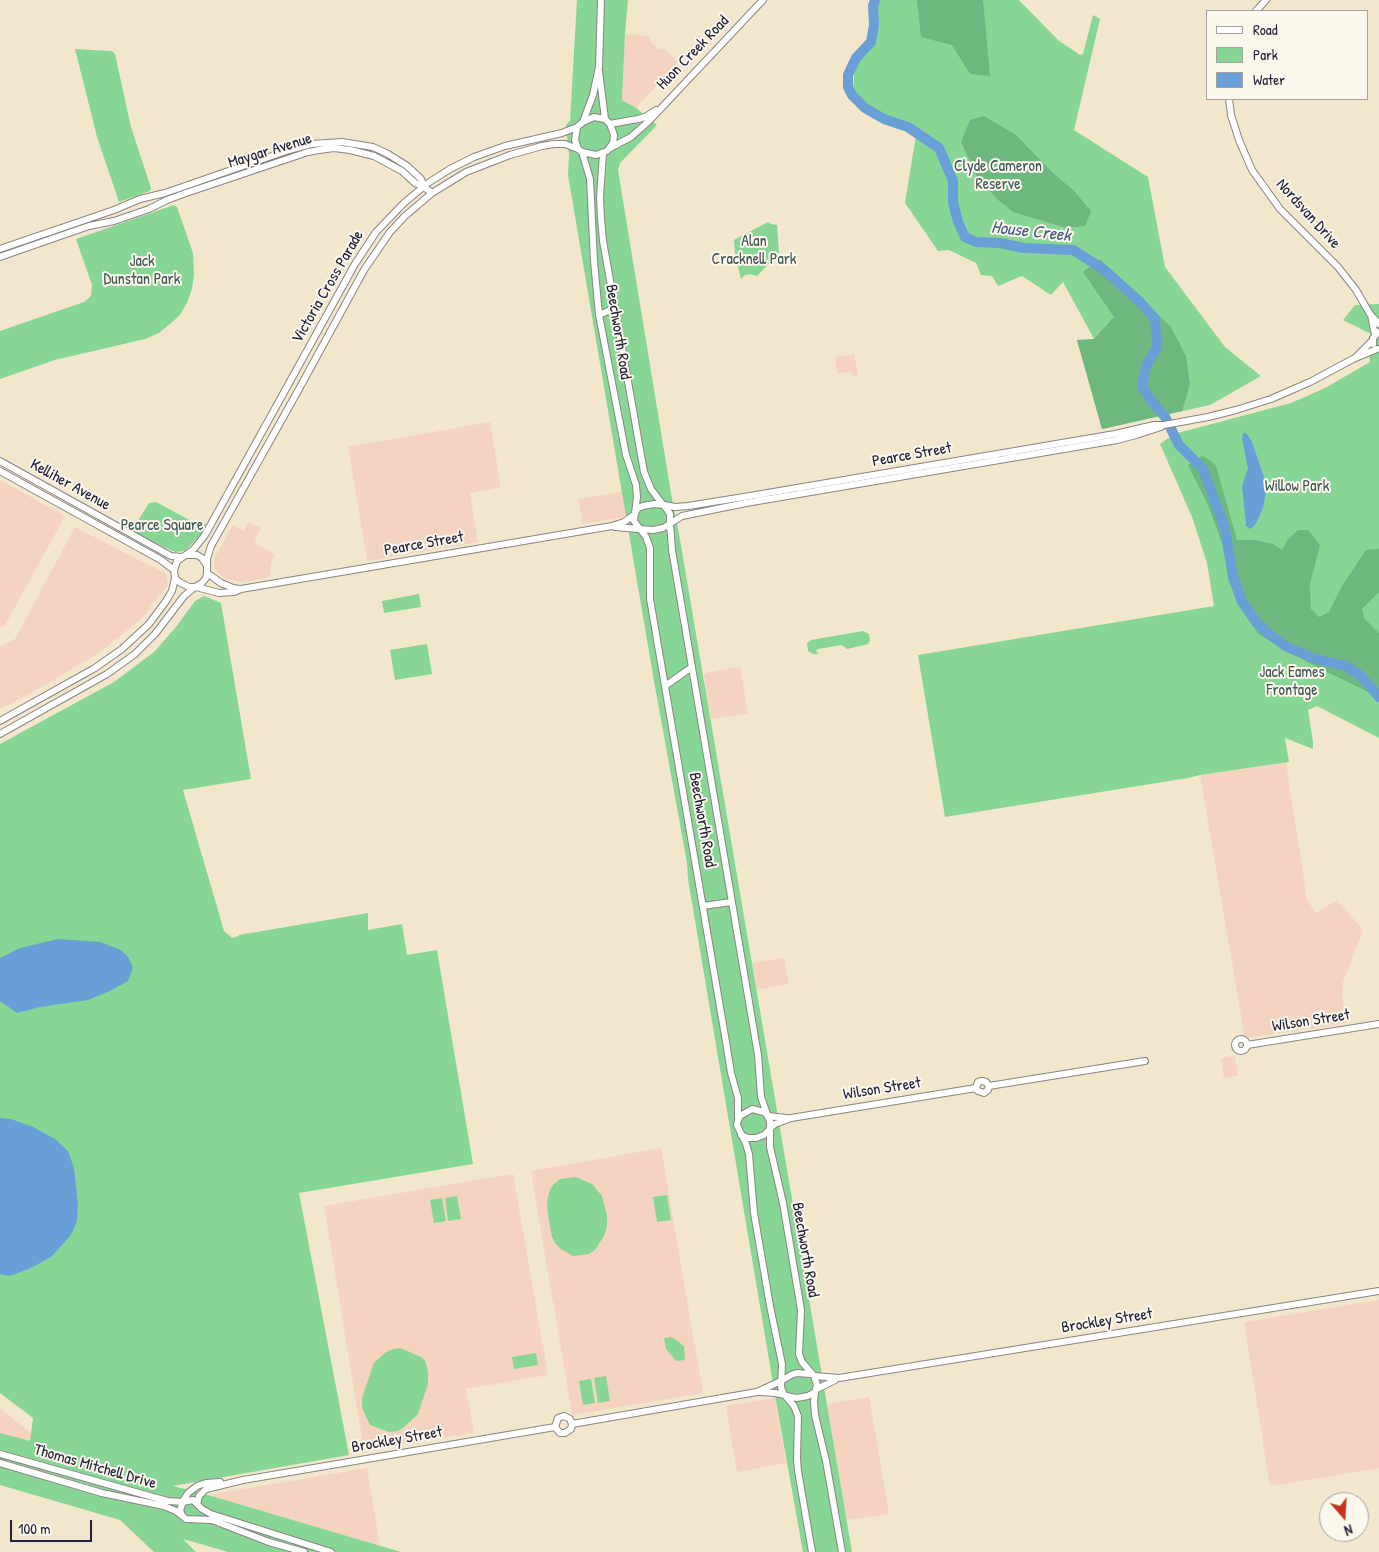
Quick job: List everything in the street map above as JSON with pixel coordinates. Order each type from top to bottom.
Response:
[{"type":"main road","points":[[601,0],[599,68],[607,121],[614,135],[610,148],[603,154],[596,155],[580,151],[575,140],[577,127],[594,117],[607,121]]},
{"type":"main road","name":"Huon Creek Road","points":[[610,148],[631,137],[650,120],[763,0]]},
{"type":"main road","points":[[1257,10],[1266,0]]},
{"type":"main road","points":[[583,122],[593,95],[599,68]]},
{"type":"main road","name":"Nordsvan Drive","points":[[1229,100],[1231,115],[1237,134],[1252,170],[1280,209],[1338,267],[1379,324]]},
{"type":"main road","name":"Huon Creek Road","points":[[607,121],[632,120],[645,117],[665,103]]},
{"type":"main road","name":"Victoria Cross Parade","points":[[183,556],[197,546],[205,535],[296,370],[376,232],[404,203],[450,169],[474,157],[505,146],[568,131],[577,127]]},
{"type":"main road","name":"Victoria Cross Parade","points":[[207,570],[207,559],[211,546],[364,270],[390,232],[405,216],[432,194],[466,172],[510,155],[554,144],[565,144],[580,151]]},
{"type":"main road","name":"Maygar Avenue","points":[[0,257],[38,244],[137,200],[176,193],[225,175],[308,152],[334,148],[361,148],[402,170],[415,183],[424,187],[432,194]]},
{"type":"main road","name":"Beechworth Road","points":[[580,151],[590,180],[599,315],[626,455],[636,485],[637,497],[634,515]]},
{"type":"main road","name":"Beechworth Road","points":[[603,154],[600,197],[603,241],[644,472],[651,489],[664,505]]},
{"type":"main road","name":"Maygar Avenue","points":[[0,249],[35,236],[88,223],[114,221],[161,204],[176,193]]},
{"type":"main road","points":[[158,195],[161,204]]},
{"type":"main road","points":[[35,236],[38,244]]},
{"type":"main road","points":[[599,315],[615,308]]},
{"type":"main road","name":"Nordsvan Drive","points":[[1370,314],[1376,336],[1374,346],[1378,350]]},
{"type":"main road","name":"Pearce Street","points":[[1353,359],[1376,336]]},
{"type":"main road","name":"Pearce Street","points":[[664,505],[688,506],[745,500],[1155,430],[1164,425],[1236,410],[1271,399],[1310,382],[1353,359],[1378,350]]},
{"type":"main road","points":[[296,370],[306,376]]},
{"type":"main road","name":"Kelliher Avenue","points":[[0,461],[171,556],[183,556]]},
{"type":"main road","name":"Kelliher Avenue","points":[[0,471],[162,560],[174,570]]},
{"type":"main road","name":"Pearce Street","points":[[670,523],[682,516],[745,500]]},
{"type":"main road","points":[[651,504],[664,505],[670,513],[670,523],[658,530],[639,529],[634,522],[634,515],[638,508],[643,506],[651,504]]},
{"type":"main road","name":"Pearce Street","points":[[195,587],[220,593],[234,592],[241,589],[612,526],[624,522],[634,515]]},
{"type":"main road","name":"Beechworth Road","points":[[670,523],[672,550],[759,1060],[761,1097],[767,1115]]},
{"type":"main road","name":"Pearce Street","points":[[612,526],[639,529]]},
{"type":"main road","name":"Beechworth Road","points":[[639,529],[646,538],[650,548],[650,599],[730,1068],[738,1098],[738,1118]]},
{"type":"main road","points":[[0,734],[107,674],[135,654],[155,634],[184,596],[202,583],[207,570],[202,558],[191,554],[183,556],[177,561],[174,570],[176,578],[183,586],[195,587]]},
{"type":"main road","name":"Pearce Street","points":[[207,570],[221,583],[241,589]]},
{"type":"main road","points":[[0,721],[94,668],[118,652],[149,624],[170,596],[176,578]]},
{"type":"main road","points":[[665,686],[692,667]]},
{"type":"main road","points":[[703,906],[732,902]]},
{"type":"main road","name":"Wilson Street","points":[[1247,1045],[1379,1024]]},
{"type":"main road","name":"Wilson Street","points":[[771,1128],[775,1124],[791,1118],[976,1088],[984,1093],[988,1090],[989,1086],[1145,1061]]},
{"type":"main road","points":[[741,1135],[748,1138],[758,1138],[766,1134],[771,1128],[767,1115],[761,1111],[752,1110],[738,1118],[737,1127],[748,1154],[754,1213],[782,1364],[782,1390],[794,1406],[798,1416],[798,1471],[812,1552]]},
{"type":"main road","name":"Wilson Street","points":[[767,1115],[791,1118]]},
{"type":"main road","name":"Beechworth Road","points":[[771,1128],[770,1149],[783,1203],[802,1312],[799,1354],[803,1364],[813,1375]]},
{"type":"main road","name":"Brockley Street","points":[[813,1375],[839,1378],[1379,1291]]},
{"type":"main road","points":[[756,1392],[790,1375],[804,1372],[813,1375],[816,1381],[815,1415],[826,1461],[842,1552]]},
{"type":"main road","name":"Brockley Street","points":[[816,1390],[839,1378]]},
{"type":"main road","points":[[572,1424],[756,1392],[775,1392],[799,1398],[816,1390]]},
{"type":"main road","points":[[564,1416],[570,1419],[572,1424],[570,1431],[565,1433],[560,1433],[555,1426],[558,1418],[564,1416]]},
{"type":"main road","name":"Brockley Street","points":[[198,1505],[199,1496],[206,1489],[243,1480],[555,1426]]},
{"type":"main road","name":"Thomas Mitchell Drive","points":[[0,1454],[162,1500],[183,1501]]},
{"type":"main road","points":[[0,1463],[134,1500],[164,1506],[176,1511],[186,1519],[212,1520],[269,1542],[304,1552]]},
{"type":"main road","points":[[84,1479],[86,1487]]},
{"type":"main road","name":"Brockley Street","points":[[183,1501],[194,1488],[204,1484],[243,1480]]},
{"type":"main road","points":[[182,1515],[180,1510],[183,1501],[193,1500],[214,1516],[331,1552]]},
{"type":"main road","points":[[191,1519],[199,1515],[200,1509],[198,1505]]},
{"type":"shaded area","points":[[625,34],[649,36],[655,46],[659,49],[665,49],[678,62],[636,108],[622,100]]},
{"type":"shaded area","points":[[854,354],[858,375],[853,376],[852,371],[837,374],[835,357]]},
{"type":"shaded area","points":[[490,422],[501,487],[470,493],[478,542],[367,561],[348,447]]},
{"type":"shaded area","points":[[0,480],[63,515],[64,518],[5,625],[0,628]]},
{"type":"shaded area","points":[[622,492],[626,513],[623,517],[583,524],[578,499]]},
{"type":"shaded area","points":[[249,522],[261,528],[254,542],[275,554],[271,563],[270,575],[268,578],[242,582],[226,579],[217,572],[214,565],[215,557],[233,525],[244,531]]},
{"type":"shaded area","points":[[75,527],[166,574],[168,584],[141,619],[100,652],[33,692],[0,709],[0,647],[15,639]]},
{"type":"shaded area","points":[[740,667],[748,713],[711,719],[704,675],[706,673]]},
{"type":"shaded area","points":[[1286,763],[1307,900],[1316,913],[1337,900],[1363,930],[1343,982],[1342,997],[1346,1023],[1245,1038],[1200,775]]},
{"type":"shaded area","points":[[784,958],[789,984],[757,990],[752,963]]},
{"type":"shaded area","points":[[1234,1056],[1238,1076],[1224,1078],[1221,1058]]},
{"type":"shaded area","points":[[661,1148],[703,1393],[572,1415],[531,1171]]},
{"type":"shaded area","points":[[513,1174],[548,1375],[466,1389],[474,1433],[364,1450],[324,1206]]},
{"type":"shaded area","points":[[1379,1300],[1379,1468],[1270,1486],[1244,1322]]},
{"type":"shaded area","points":[[869,1397],[889,1514],[846,1520],[827,1404]]},
{"type":"shaded area","points":[[775,1398],[786,1463],[737,1472],[726,1406]]},
{"type":"shaded area","points":[[0,1408],[32,1434],[30,1442],[0,1433]]},
{"type":"shaded area","points":[[367,1468],[380,1546],[208,1495]]},
{"type":"green space","points":[[577,0],[628,0],[622,100],[636,108],[657,125],[620,163],[618,170],[672,499],[852,1552],[803,1552],[776,1401],[688,879],[687,863],[568,175],[569,156],[566,125],[570,121]]},
{"type":"green space","name":"Clyde Cameron Reserve","points":[[877,0],[1019,0],[1058,40],[1080,55],[1083,54],[1093,15],[1100,19],[1074,130],[1148,177],[1165,267],[1225,347],[1261,376],[1210,405],[1102,429],[1077,340],[1094,339],[1063,282],[1051,295],[1022,276],[998,286],[992,276],[981,275],[976,263],[949,250],[938,251],[905,203],[916,135],[894,120],[876,112],[857,99],[853,92],[855,64],[868,40]]},
{"type":"green space","points":[[917,0],[983,0],[990,76],[970,74],[952,45],[921,37]]},
{"type":"green space","points":[[75,49],[112,51],[115,54],[131,127],[151,188],[150,191],[119,202],[97,137]]},
{"type":"green space","points":[[984,116],[1016,135],[1053,173],[1074,191],[1091,211],[1085,226],[1066,228],[1013,212],[997,199],[976,175],[961,142],[970,120]]},
{"type":"green space","name":"Jack Dunstan Park","points":[[174,205],[177,207],[193,253],[194,275],[187,303],[179,316],[159,333],[145,339],[55,360],[0,379],[0,331],[84,302],[91,296],[92,285],[76,239]]},
{"type":"green space","name":"Alan Cracknell Park","points":[[768,222],[777,225],[779,253],[757,276],[750,274],[745,275],[741,279],[734,240]]},
{"type":"green space","points":[[1100,259],[1171,327],[1186,356],[1190,384],[1182,411],[1102,429],[1077,340],[1094,339],[1114,317],[1083,272]]},
{"type":"green space","points":[[1379,304],[1379,738],[1317,706],[1308,710],[1313,749],[1285,738],[1289,762],[945,817],[918,655],[1214,606],[1207,563],[1192,517],[1160,444],[1174,434],[1291,403],[1325,388],[1370,362],[1367,341],[1371,334],[1343,320],[1355,305]]},
{"type":"green space","points":[[1202,456],[1216,466],[1237,540],[1254,540],[1273,544],[1282,550],[1288,539],[1298,530],[1308,530],[1320,545],[1310,584],[1311,609],[1319,617],[1329,612],[1342,586],[1366,550],[1379,549],[1379,592],[1362,609],[1364,618],[1379,633],[1379,700],[1368,692],[1307,662],[1258,634],[1229,582],[1223,546],[1208,505],[1188,465]]},
{"type":"green space","name":"Pearce Square","points":[[156,502],[195,523],[206,524],[201,534],[185,551],[175,552],[135,532],[136,524],[149,503]]},
{"type":"green space","points":[[419,594],[421,607],[384,613],[382,601]]},
{"type":"green space","points":[[204,596],[221,603],[251,779],[183,790],[224,931],[232,938],[239,935],[368,913],[368,930],[402,924],[407,955],[437,950],[473,1164],[299,1193],[349,1455],[173,1486],[401,1552],[228,1552],[183,1539],[196,1552],[154,1552],[120,1520],[0,1485],[0,1433],[30,1441],[33,1418],[0,1393],[0,744],[114,682],[154,652],[195,601]]},
{"type":"green space","points":[[863,631],[869,634],[870,640],[868,644],[847,649],[842,645],[818,649],[816,651],[819,654],[813,654],[808,651],[807,643],[811,640]]},
{"type":"green space","points":[[427,644],[432,674],[395,680],[390,650]]},
{"type":"green space","points":[[576,1177],[592,1184],[602,1196],[607,1215],[607,1227],[604,1236],[595,1250],[589,1254],[573,1256],[561,1249],[552,1237],[547,1202],[550,1189],[554,1184],[560,1179]]},
{"type":"green space","points":[[667,1195],[671,1220],[657,1222],[653,1197]]},
{"type":"green space","points":[[457,1196],[461,1219],[448,1221],[445,1198]]},
{"type":"green space","points":[[442,1198],[446,1221],[434,1223],[430,1200]]},
{"type":"green space","points":[[672,1337],[684,1346],[685,1360],[676,1361],[666,1349],[664,1338]]},
{"type":"green space","points":[[400,1348],[421,1357],[425,1361],[428,1372],[428,1384],[418,1414],[398,1431],[389,1432],[370,1425],[362,1408],[362,1398],[374,1363],[386,1352]]},
{"type":"green space","points":[[536,1353],[538,1365],[514,1369],[512,1357]]},
{"type":"green space","points":[[606,1376],[610,1401],[598,1403],[594,1378]]},
{"type":"green space","points":[[591,1379],[595,1403],[583,1405],[579,1381]]},
{"type":"water","points":[[1243,433],[1247,434],[1252,442],[1267,486],[1263,508],[1255,525],[1250,529],[1246,526],[1242,486],[1248,468],[1242,439]]},
{"type":"water","points":[[58,939],[100,942],[121,950],[128,957],[133,968],[128,981],[88,1000],[40,1007],[17,1013],[0,1001],[0,958],[20,948]]},
{"type":"water","points":[[0,1118],[11,1119],[33,1127],[55,1139],[68,1151],[74,1168],[78,1204],[77,1221],[71,1235],[51,1257],[29,1269],[9,1276],[0,1274]]},
{"type":"waterway","name":"House Creek","points":[[875,0],[871,42],[856,58],[848,75],[848,87],[852,95],[865,108],[884,119],[908,127],[939,148],[953,181],[953,202],[958,222],[965,237],[976,242],[1000,243],[1024,248],[1073,250],[1103,269],[1140,302],[1155,319],[1157,347],[1146,366],[1142,386],[1165,417],[1179,445],[1203,469],[1225,529],[1233,577],[1242,602],[1257,623],[1287,647],[1316,659],[1346,666],[1361,676],[1379,697]]},
{"type":"park label","name":"Willow Park","points":[[1297,487]]},
{"type":"park label","name":"Jack Eames Frontage","points":[[1292,682]]}]
